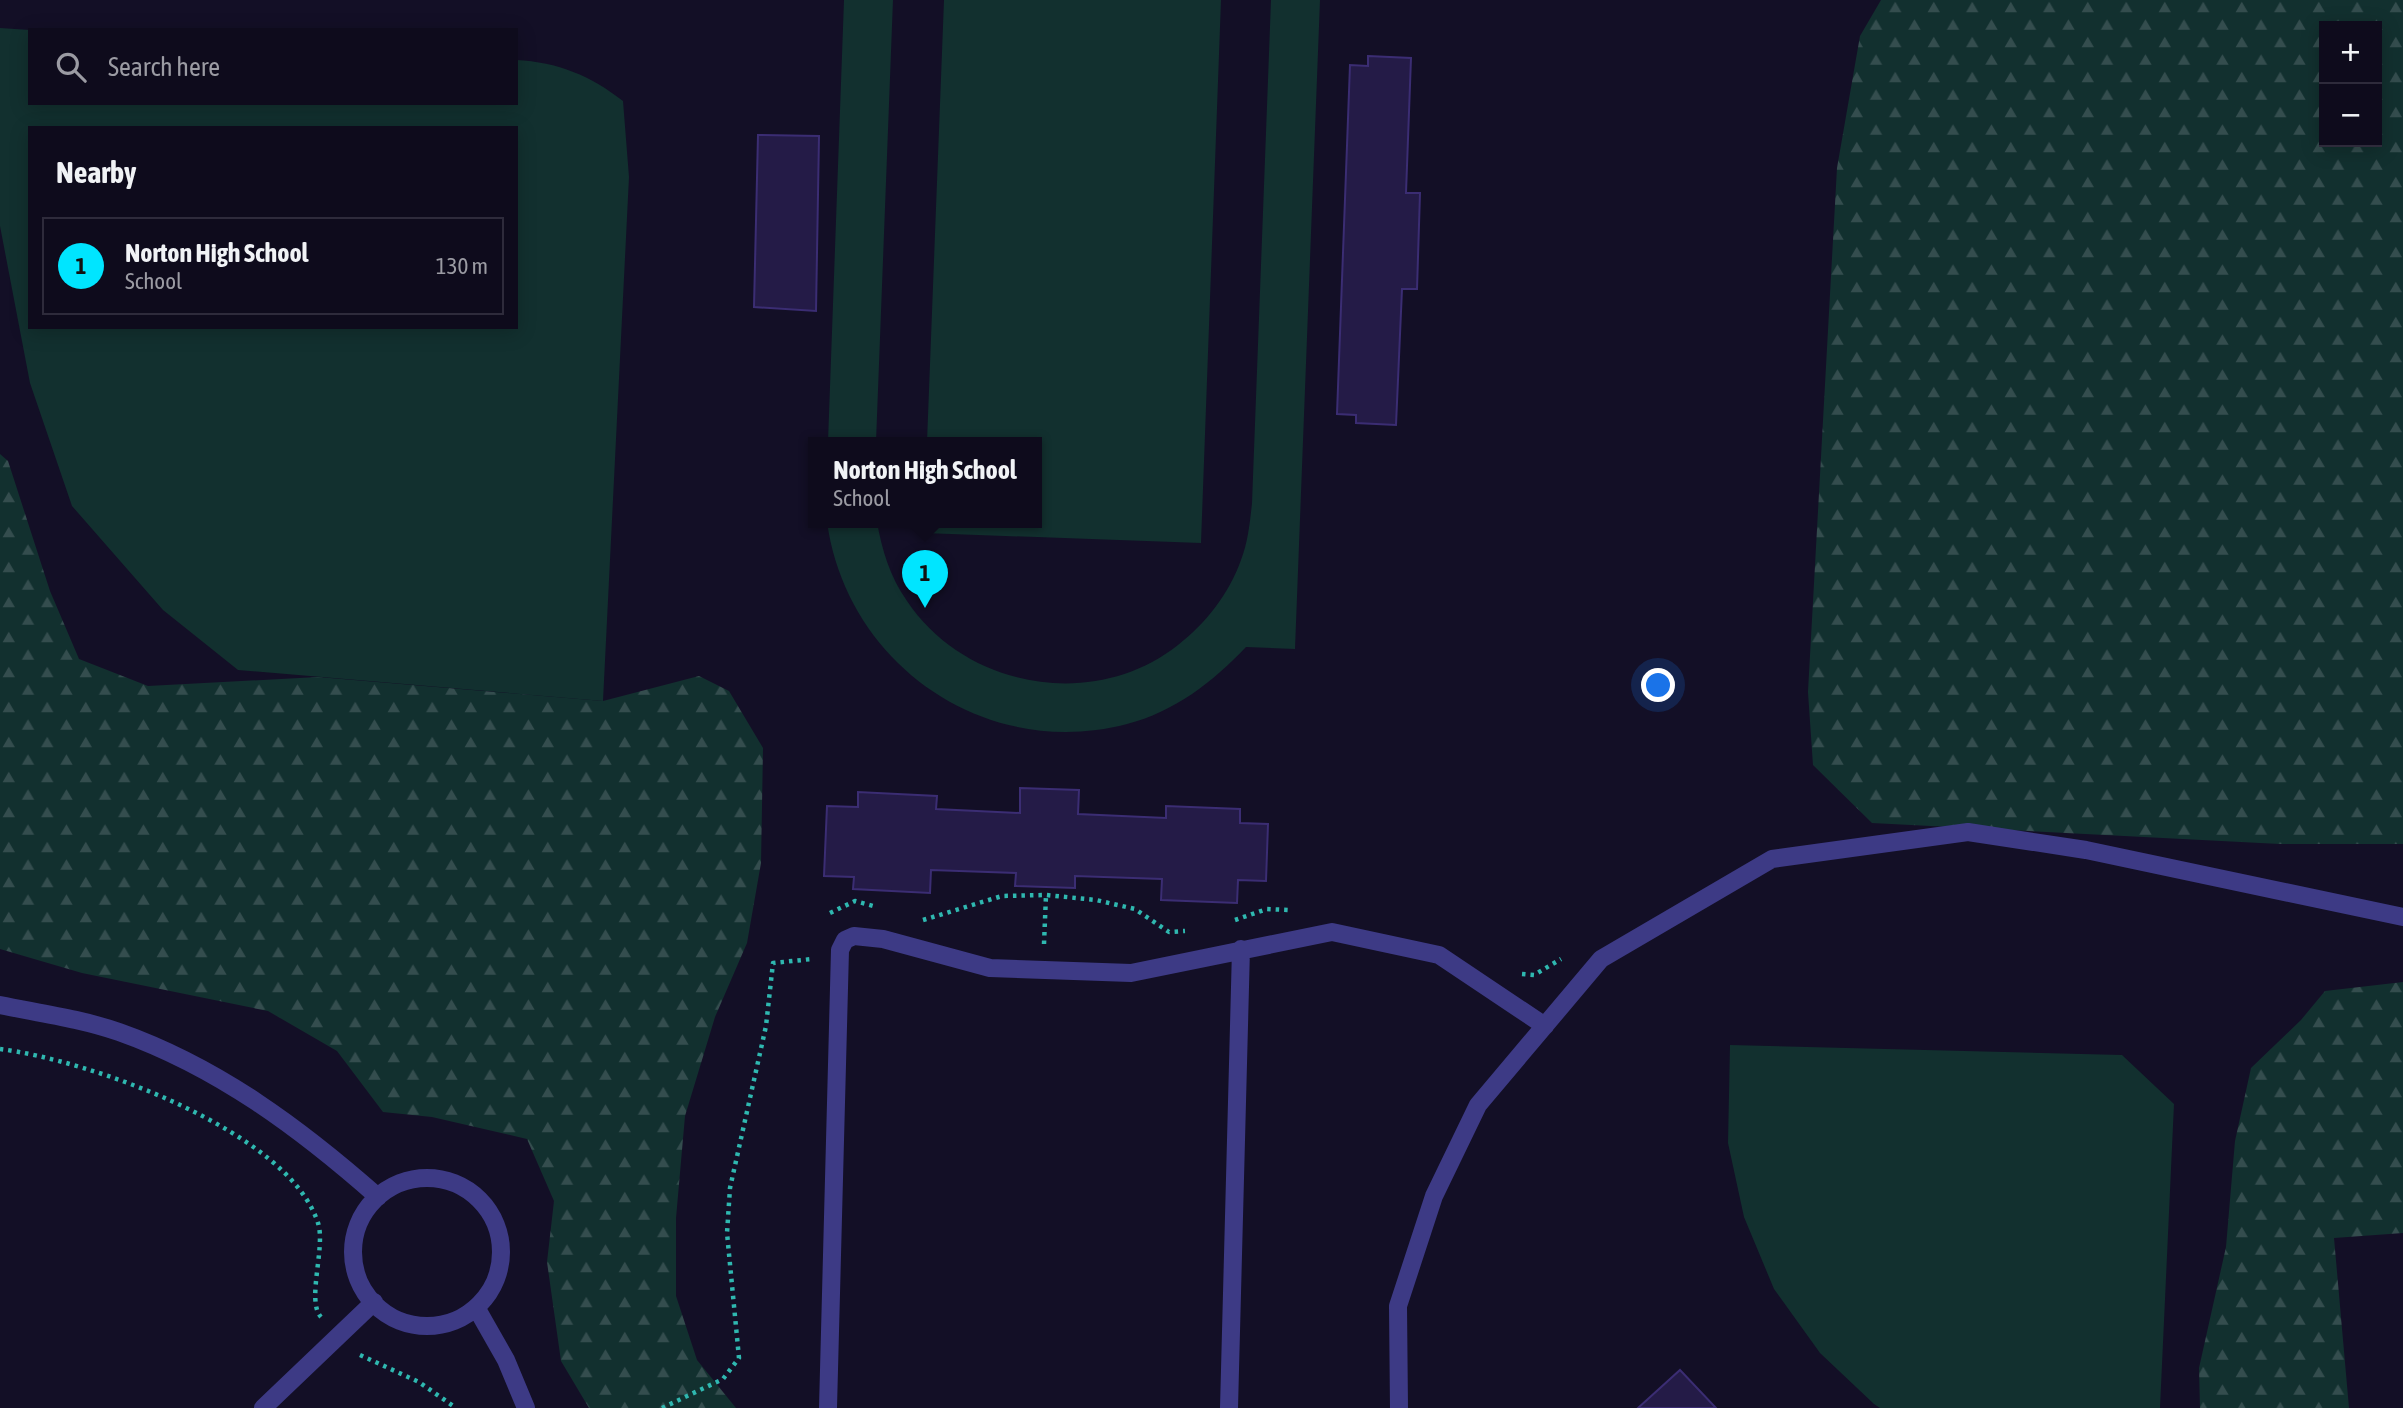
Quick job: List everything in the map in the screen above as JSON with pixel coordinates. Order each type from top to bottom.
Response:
[{"type":"lane","points":[[1399,1408],[1398,1306],[1434,1196],[1478,1105],[1601,959],[1772,859],[1968,832],[2086,850],[2403,917]]},
{"type":"lane","points":[[828,1408],[840,950],[845,940],[854,936],[883,939],[990,968],[1130,972],[1332,932],[1439,955],[1545,1027]]},
{"type":"lane","points":[[1229,1408],[1241,949]]},
{"type":"lane","points":[[0,1004],[118,1032],[207,1070],[313,1140],[378,1197]]},
{"type":"lane","points":[[436,1178],[460,1186],[481,1200],[495,1221],[501,1245],[499,1270],[477,1309],[450,1322],[426,1325],[403,1322],[382,1310],[366,1293],[356,1272],[353,1248],[358,1225],[370,1204],[378,1197],[388,1189],[411,1179],[436,1178]]},
{"type":"lane","points":[[263,1408],[374,1301]]},
{"type":"lane","points":[[477,1309],[506,1360],[526,1408]]},
{"type":"path","points":[[913,917],[924,920],[1002,896],[1046,895],[1096,900],[1135,909],[1168,932],[1197,928]]},
{"type":"path","points":[[825,917],[855,901],[890,911]]},
{"type":"path","points":[[1232,921],[1267,909],[1300,910]]},
{"type":"path","points":[[662,1408],[723,1379],[739,1358],[727,1233],[730,1188],[766,1026],[770,974],[773,962],[811,959],[816,947]]},
{"type":"path","points":[[1519,974],[1534,975],[1567,954]]},
{"type":"path","points":[[0,1049],[31,1053],[94,1071],[201,1114],[267,1155],[303,1194],[319,1223],[317,1312],[356,1353],[419,1382],[457,1408]]},
{"type":"green space","points":[[844,0],[893,0],[876,437],[828,437]]},
{"type":"green space","points":[[944,0],[1221,0],[1201,543],[924,533],[924,528],[1042,528],[1042,437],[927,437]]},
{"type":"green space","points":[[1271,0],[1320,0],[1295,649],[1246,647],[1206,684],[1177,704],[1127,724],[1074,732],[1023,728],[975,714],[932,690],[894,659],[862,619],[840,573],[829,528],[878,528],[891,573],[907,601],[932,631],[963,654],[997,671],[1034,681],[1071,683],[1109,678],[1145,666],[1178,645],[1198,627],[1223,596],[1236,573],[1247,539],[1252,503]]},
{"type":"green space","points":[[1881,0],[2403,0],[2403,844],[2280,844],[1872,823],[1813,765],[1808,692],[1837,168],[1860,36]]},
{"type":"green space","points":[[0,28],[28,30],[28,105],[518,105],[518,60],[560,67],[573,72],[599,84],[623,101],[629,177],[603,701],[238,670],[163,610],[72,506],[30,383],[0,226]]},
{"type":"green space","points":[[0,454],[8,461],[50,591],[79,659],[148,686],[318,677],[603,701],[699,676],[729,691],[763,748],[761,863],[747,943],[715,1017],[685,1116],[676,1218],[676,1296],[697,1360],[736,1408],[589,1408],[561,1361],[547,1262],[554,1201],[527,1139],[432,1117],[383,1112],[337,1051],[268,1011],[82,973],[0,949]]},
{"type":"green space","points":[[2403,982],[2403,1233],[2334,1238],[2349,1408],[2200,1408],[2199,1368],[2226,1247],[2235,1141],[2251,1068],[2301,1020],[2325,991]]},
{"type":"green space","points":[[1730,1045],[2122,1055],[2174,1104],[2160,1408],[1880,1408],[1874,1404],[1820,1353],[1774,1289],[1744,1217],[1728,1143]]},
{"type":"building","points":[[1368,56],[1411,58],[1406,193],[1420,193],[1417,289],[1402,289],[1396,425],[1356,423],[1356,415],[1337,414],[1350,65],[1368,66]]},
{"type":"building","points":[[758,135],[819,136],[816,311],[754,307]]},
{"type":"building","points":[[1020,788],[1079,790],[1078,814],[1166,818],[1166,806],[1240,809],[1240,823],[1268,824],[1266,881],[1238,880],[1237,903],[1161,900],[1162,879],[1075,876],[1075,888],[1015,886],[1016,873],[931,870],[930,893],[853,889],[854,877],[824,876],[827,806],[858,807],[858,792],[937,796],[936,809],[1020,813]]},
{"type":"building","points":[[1680,1370],[1716,1408],[1638,1408]]},
{"type":"place","name":"Norton High School","points":[[925,608]]}]
